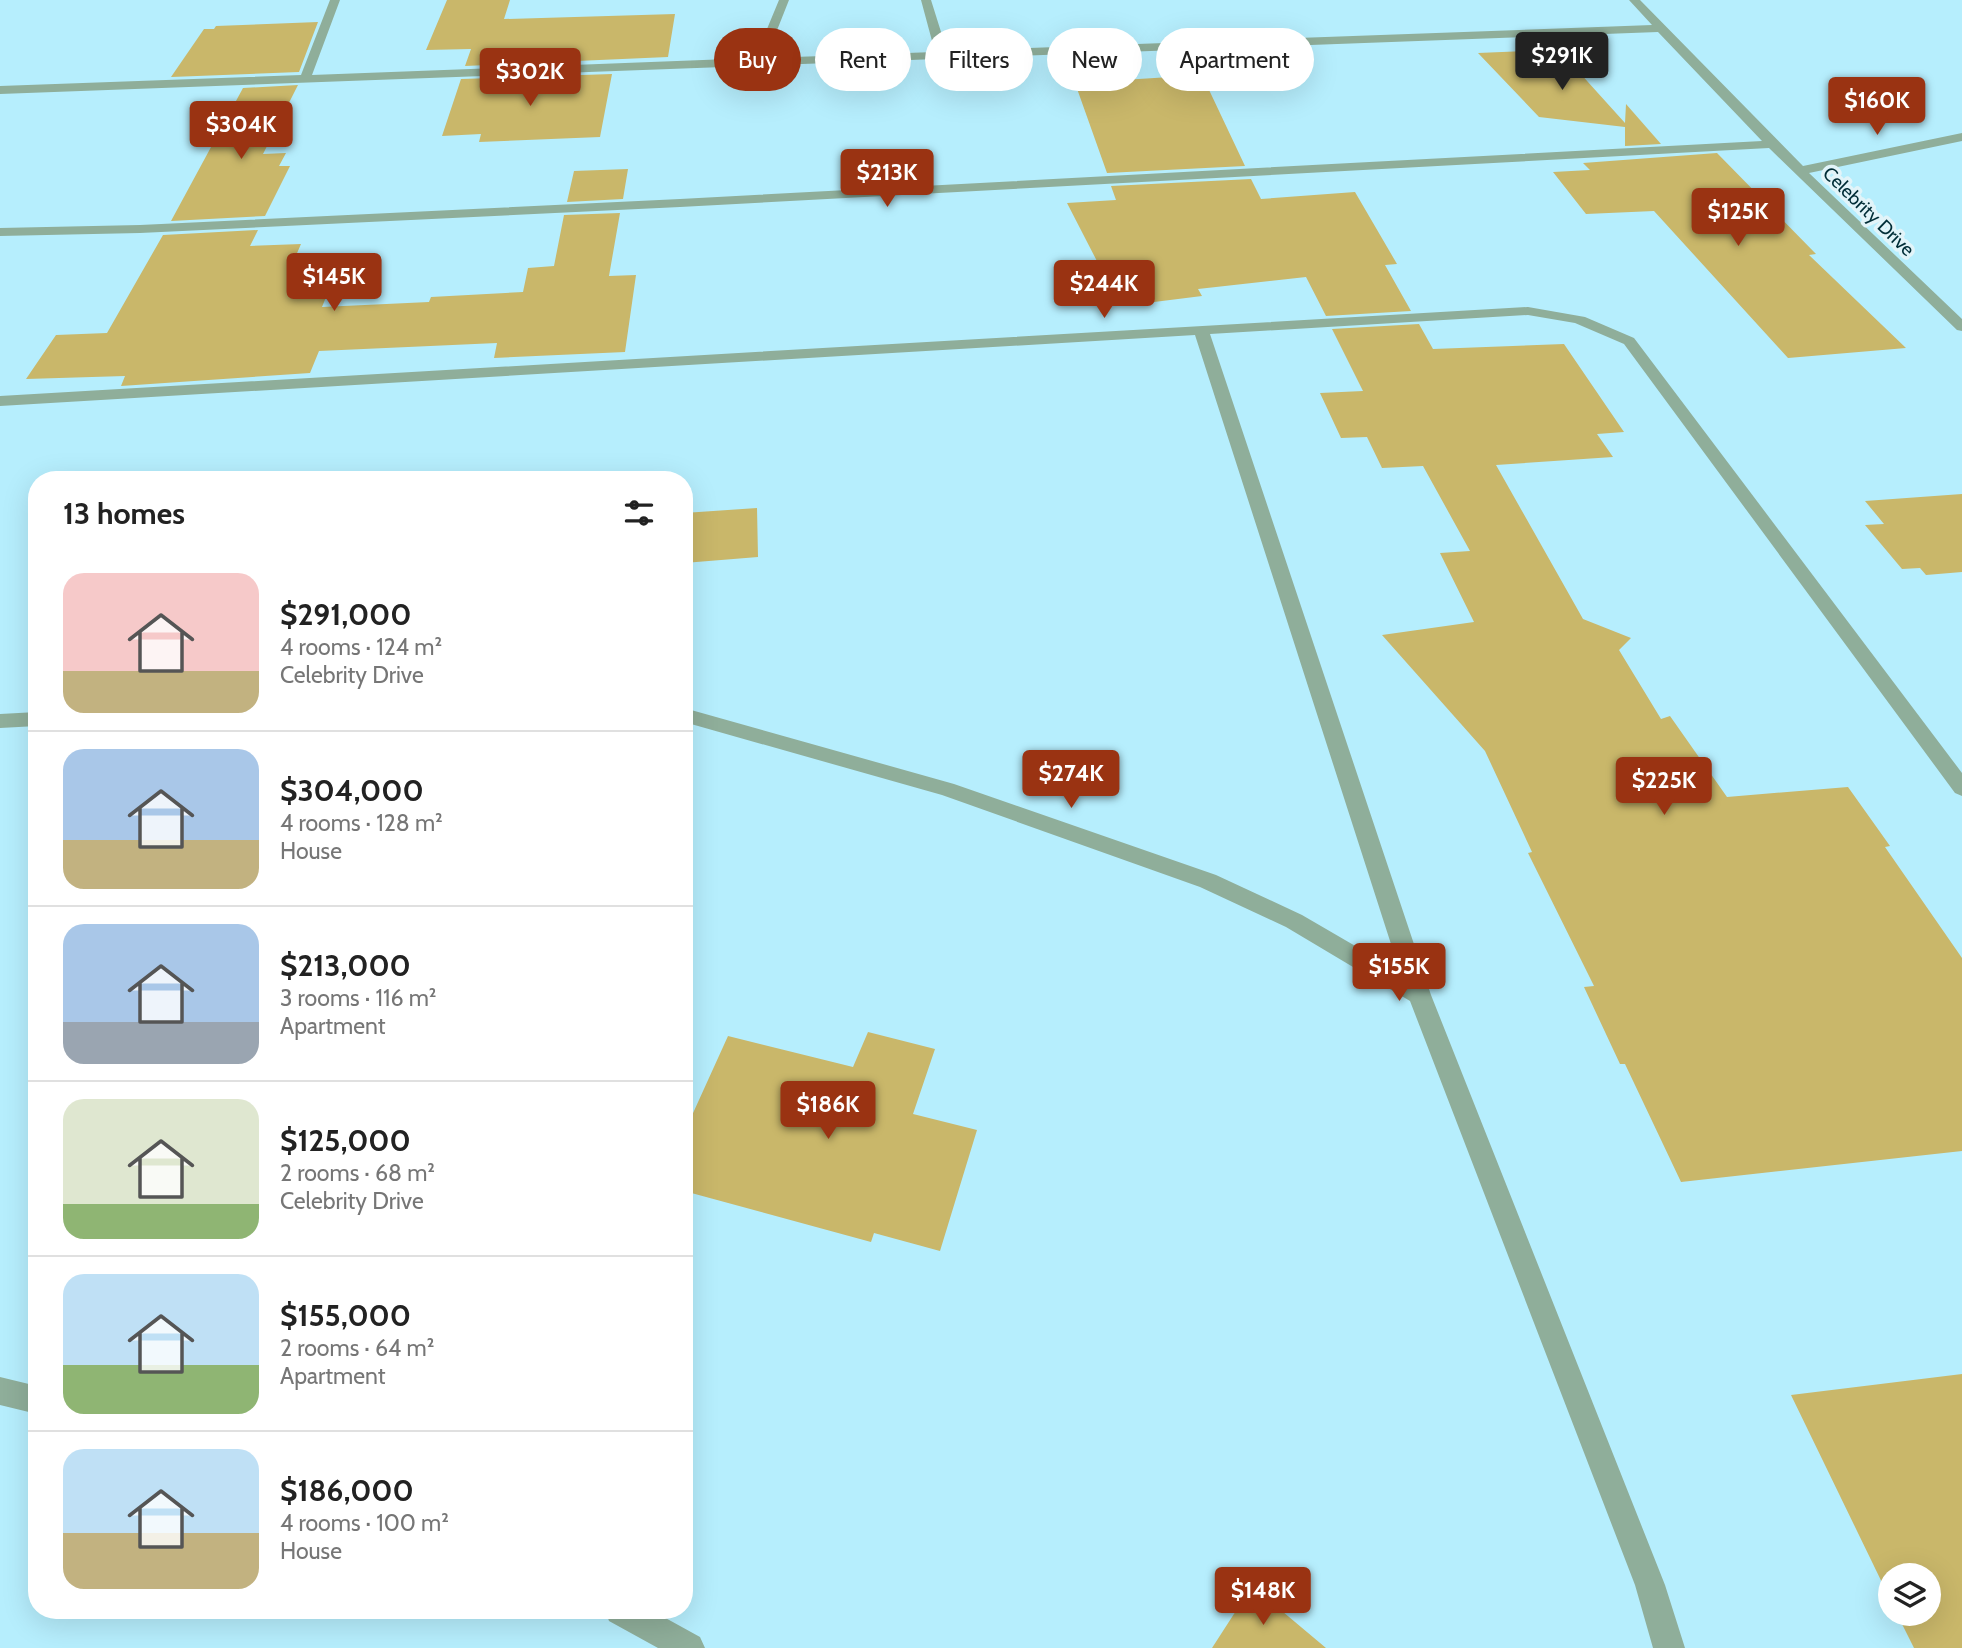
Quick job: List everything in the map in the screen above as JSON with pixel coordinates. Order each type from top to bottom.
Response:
[{"type":"street","points":[[305,79],[335,0]]},
{"type":"street","points":[[773,28],[784,0]]},
{"type":"street","points":[[926,0],[934,28]]},
{"type":"street","name":"Celebrity Drive","points":[[1634,0],[1664,28],[1799,171],[1962,327]]},
{"type":"street","points":[[1033,52],[1664,28]]},
{"type":"street","points":[[801,60],[925,56]]},
{"type":"street","points":[[0,90],[714,64]]},
{"type":"street","points":[[1799,171],[1962,137]]},
{"type":"street","points":[[0,232],[588,207],[1772,144]]},
{"type":"street","points":[[0,401],[1202,333],[1528,311],[1567,316],[1605,327],[1629,341],[1962,788]]},
{"type":"street","points":[[1202,333],[1419,995],[1650,1585],[1669,1648]]},
{"type":"street","points":[[693,718],[947,789],[1208,881],[1294,921],[1419,995]]},
{"type":"street","points":[[0,722],[28,720]]},
{"type":"street","points":[[0,1391],[28,1398]]},
{"type":"street","points":[[636,1619],[689,1648]]},
{"type":"building","points":[[447,0],[510,0],[504,19],[675,14],[668,57],[465,66],[471,49],[426,50]]},
{"type":"building","points":[[318,22],[299,72],[171,77],[204,29],[214,29],[216,26]]},
{"type":"building","points":[[1550,50],[1560,62],[1569,61],[1625,123],[1626,104],[1661,144],[1625,146],[1625,127],[1539,117],[1478,53]]},
{"type":"building","points":[[612,74],[600,137],[479,142],[481,134],[442,136],[461,79]]},
{"type":"building","points":[[1156,78],[1156,91],[1210,91],[1245,166],[1107,173],[1078,91],[1142,91],[1142,79]]},
{"type":"building","points":[[298,85],[263,154],[286,153],[279,166],[290,166],[265,216],[171,221],[243,88]]},
{"type":"building","points":[[1717,153],[1816,254],[1809,255],[1906,348],[1788,358],[1654,211],[1586,214],[1553,172],[1590,170],[1583,163]]},
{"type":"building","points":[[628,169],[623,199],[567,202],[574,171]]},
{"type":"building","points":[[1251,179],[1261,199],[1355,192],[1397,264],[1385,265],[1411,311],[1326,316],[1306,277],[1198,289],[1202,296],[1154,302],[1150,294],[1116,298],[1067,203],[1116,200],[1111,186]]},
{"type":"building","points":[[620,213],[609,276],[636,275],[625,352],[494,358],[497,343],[319,351],[310,373],[121,386],[125,376],[26,379],[56,335],[107,333],[163,235],[258,230],[250,246],[301,244],[291,267],[339,265],[322,307],[429,302],[431,297],[523,292],[528,268],[554,266],[564,215]]},
{"type":"building","points":[[1419,324],[1433,349],[1564,344],[1624,432],[1597,434],[1613,457],[1496,465],[1583,619],[1631,638],[1619,650],[1661,719],[1670,716],[1727,797],[1848,787],[1890,846],[1885,847],[1962,958],[1962,1151],[1681,1182],[1625,1064],[1620,1064],[1584,987],[1594,986],[1528,853],[1532,852],[1485,751],[1382,635],[1474,622],[1440,553],[1470,551],[1423,466],[1382,468],[1367,437],[1341,438],[1320,393],[1363,391],[1332,329]]},
{"type":"building","points":[[1962,494],[1962,572],[1926,575],[1920,568],[1902,569],[1865,525],[1884,524],[1865,501]]},
{"type":"building","points":[[757,508],[758,557],[693,562],[693,512]]},
{"type":"building","points":[[868,1032],[935,1049],[913,1114],[977,1130],[940,1251],[874,1233],[871,1242],[693,1193],[693,1113],[728,1036],[853,1067]]},
{"type":"building","points":[[1962,1374],[1962,1648],[1914,1648],[1903,1626],[1941,1626],[1941,1563],[1878,1563],[1878,1574],[1791,1395]]},
{"type":"building","points":[[1252,1586],[1326,1648],[1212,1648]]}]
